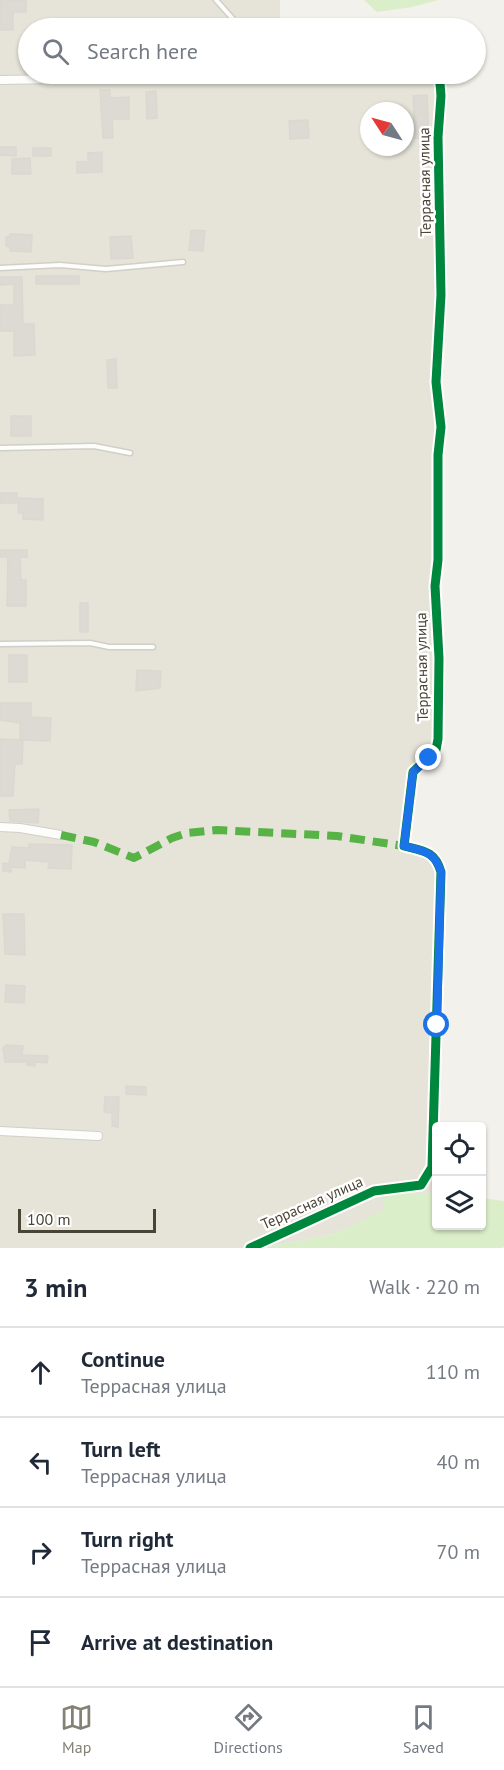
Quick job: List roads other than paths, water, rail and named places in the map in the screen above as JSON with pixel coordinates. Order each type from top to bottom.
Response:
[{"type":"street","points":[[0,80],[18,80]]},
{"type":"street","name":"Террасная улица","points":[[250,1248],[374,1191],[421,1185],[432,1167],[441,872],[434,856],[429,852],[404,846],[404,840],[413,772],[436,750],[438,739],[439,658],[435,586],[438,560],[438,455],[441,427],[436,382],[441,296],[438,137],[440,84]]},
{"type":"street","points":[[0,827],[61,835]]},
{"type":"street","points":[[0,1131],[98,1136]]},
{"type":"lane","points":[[216,0],[232,18]]},
{"type":"lane","points":[[0,268],[60,265],[106,269],[183,262]]},
{"type":"lane","points":[[0,448],[94,447],[130,453]]},
{"type":"lane","points":[[0,644],[90,643],[109,647],[153,647]]}]
